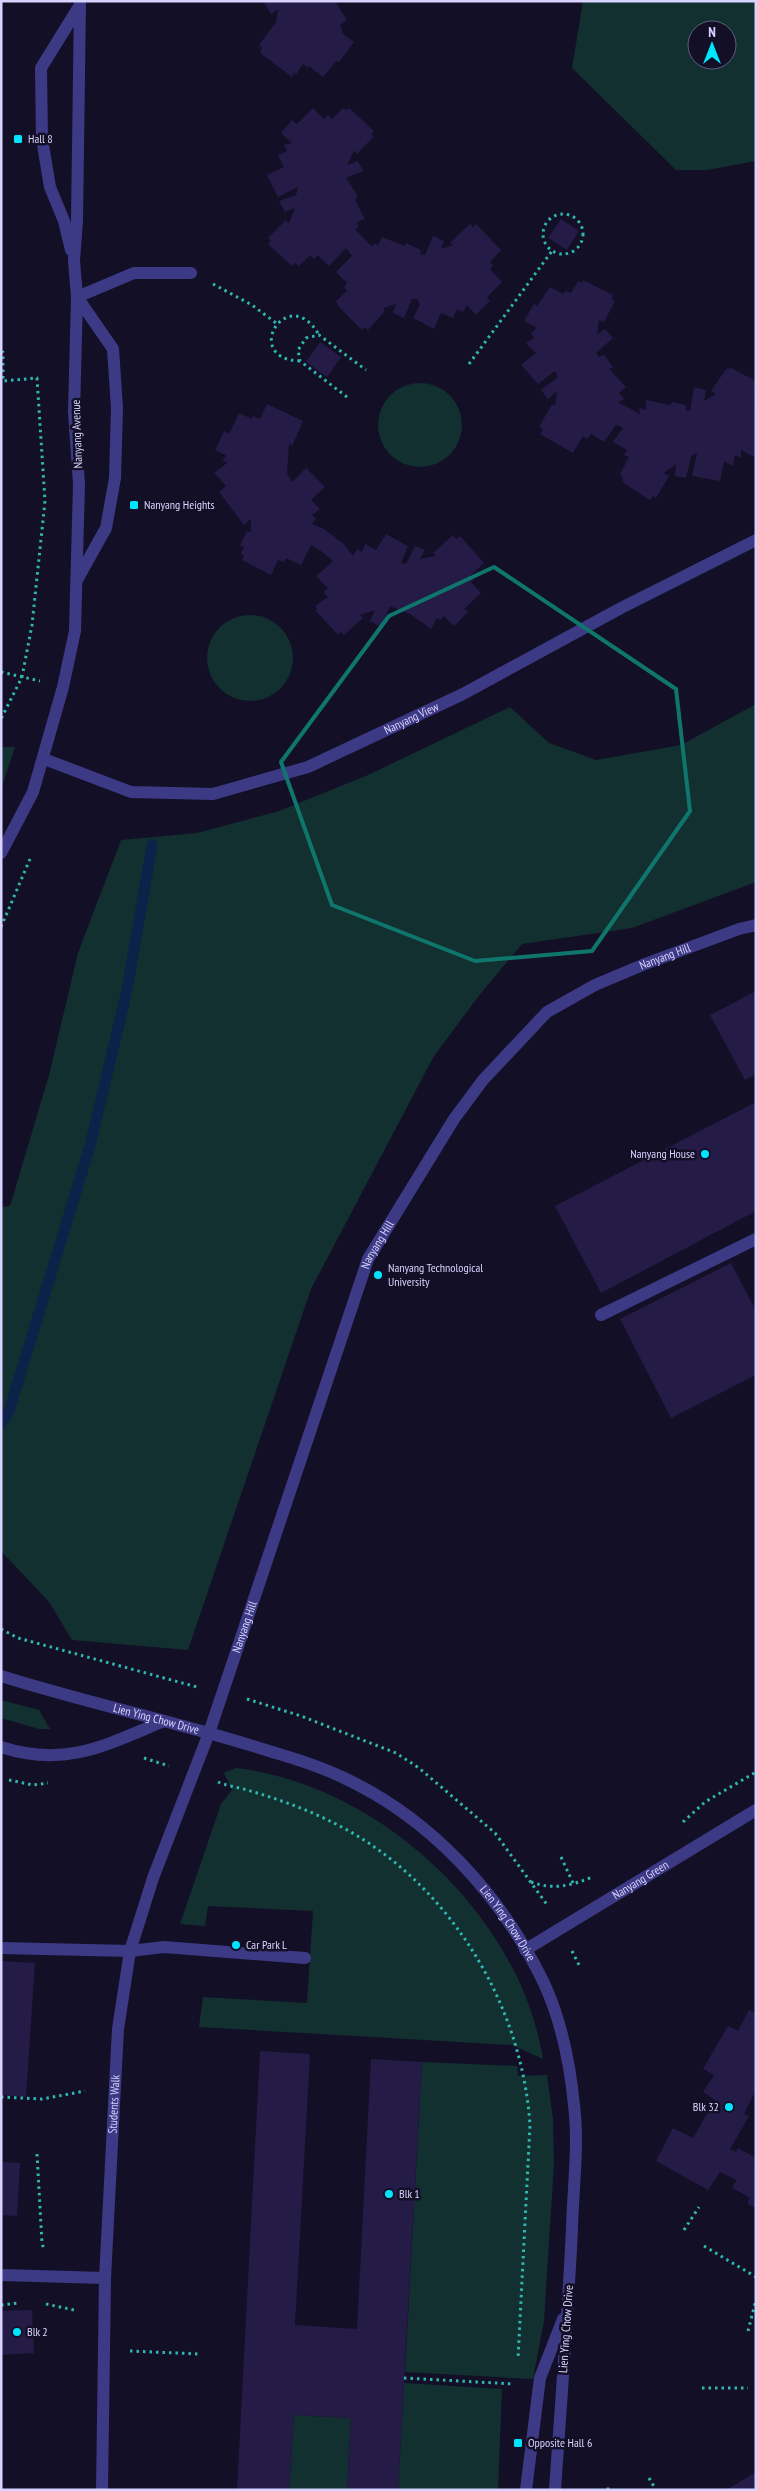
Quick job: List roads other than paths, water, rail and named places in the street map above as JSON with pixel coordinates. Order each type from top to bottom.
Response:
[{"type":"street","name":"Nanyang Avenue","points":[[1,853],[32,792],[44,759],[63,687],[75,631],[79,484],[74,412],[77,297],[74,261],[77,220],[80,3]]},
{"type":"street","points":[[74,261],[64,221],[50,187],[42,139],[41,68],[80,3]]},
{"type":"street","points":[[75,582],[106,528],[115,478],[117,408],[113,349],[77,297],[134,273],[191,272]]},
{"type":"street","name":"Nanyang View","points":[[44,759],[131,792],[213,794],[308,767],[463,694],[621,608],[756,540]]},
{"type":"street","name":"Nanyang Hill","points":[[209,1733],[368,1259],[454,1119],[484,1080],[547,1012],[595,985],[645,964],[739,929],[756,925]]},
{"type":"street","points":[[600,1315],[756,1239]]},
{"type":"street","name":"Lien Ying Chow Drive","points":[[1,1676],[65,1696],[209,1733],[313,1765],[367,1790],[397,1808],[422,1827],[468,1869],[486,1890],[544,1983],[562,2038],[575,2108],[576,2149],[568,2308],[555,2490]]},
{"type":"street","points":[[1,1747],[23,1754],[60,1757],[111,1743],[164,1722]]},
{"type":"street","name":"Students Walk","points":[[102,2490],[106,2278],[118,2030],[130,1951],[153,1878],[209,1733]]},
{"type":"street","name":"Nanyang Green","points":[[525,1950],[756,1810]]},
{"type":"street","points":[[1,1948],[130,1951],[164,1947],[305,1958]]},
{"type":"street","points":[[1,2275],[106,2278]]},
{"type":"street","points":[[526,2490],[540,2378],[568,2308]]},
{"type":"waterway","points":[[1,1424],[9,1411],[90,1146],[127,990],[152,845]]},
{"type":"place","name":"Hall 8","points":[[18,139]]},
{"type":"place","name":"Nanyang Heights","points":[[134,505]]},
{"type":"place","name":"Nanyang House","points":[[705,1154]]},
{"type":"place","name":"Nanyang Technological University","points":[[378,1275]]},
{"type":"place","name":"Car Park L","points":[[236,1945]]},
{"type":"place","name":"Blk 32","points":[[729,2107]]},
{"type":"place","name":"Blk 1","points":[[389,2194]]},
{"type":"place","name":"Blk 2","points":[[17,2332]]},
{"type":"place","name":"Opposite Hall 6","points":[[518,2443]]}]
